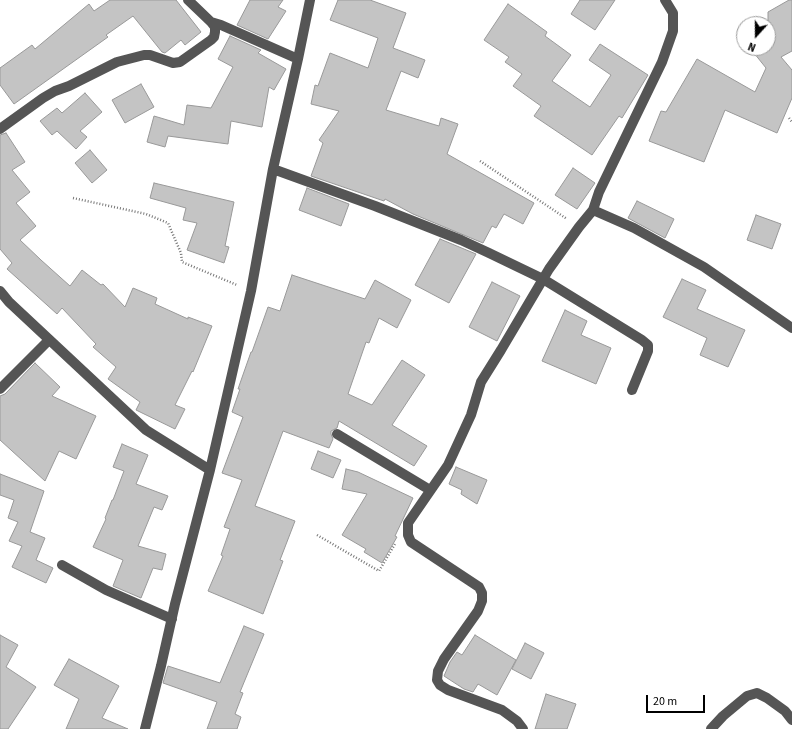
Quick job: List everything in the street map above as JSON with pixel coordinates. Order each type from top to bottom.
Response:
[{"type":"street","points":[[0,129],[55,91],[69,86],[117,62],[144,55],[150,55],[173,62],[180,62],[214,37],[215,27],[188,0]]},
{"type":"street","points":[[145,729],[210,470],[251,291],[272,169],[298,59],[310,0]]},
{"type":"street","points":[[524,729],[517,721],[502,710],[448,690],[440,685],[437,680],[438,671],[444,659],[478,611],[482,601],[482,593],[479,587],[411,542],[408,535],[408,523],[448,465],[471,416],[481,382],[502,350],[543,279],[579,227],[593,210],[599,192],[662,62],[672,31],[673,13],[665,0]]},
{"type":"street","points":[[211,22],[222,25],[298,59]]},
{"type":"street","points":[[272,169],[375,206],[461,240],[543,279],[648,345],[648,351],[632,390]]},
{"type":"street","points":[[593,210],[634,228],[704,267],[792,328]]},
{"type":"street","points":[[0,291],[9,302],[146,430],[210,470]]},
{"type":"street","points":[[0,389],[49,340]]},
{"type":"street","points":[[337,434],[430,490]]},
{"type":"street","points":[[62,565],[106,590],[172,619]]},
{"type":"street","points":[[711,729],[723,716],[747,696],[757,694],[767,698],[792,720]]},
{"type":"path","points":[[789,118],[792,122]]},
{"type":"path","points":[[480,161],[579,227]]},
{"type":"path","points":[[73,198],[146,214],[168,223],[181,253],[182,262],[251,291]]},
{"type":"path","points":[[317,535],[379,571],[408,523]]},
{"type":"building","points":[[110,0],[176,0],[201,32],[185,45],[181,40],[165,53],[162,52],[133,16],[106,35],[108,37],[14,104],[0,85],[0,68],[32,45],[35,49],[89,4],[94,11]]},
{"type":"building","points":[[250,0],[283,0],[278,7],[286,11],[268,39],[237,25]]},
{"type":"building","points":[[338,0],[370,0],[406,13],[393,48],[425,60],[418,78],[401,71],[386,110],[439,126],[441,118],[458,124],[447,154],[534,203],[523,224],[504,214],[496,228],[492,226],[483,243],[413,214],[385,199],[384,201],[311,176],[323,143],[319,140],[339,111],[311,104],[315,85],[318,86],[330,53],[368,68],[378,38],[330,20]]},
{"type":"building","points":[[580,0],[615,0],[595,30],[571,14]]},
{"type":"building","points":[[789,0],[792,0],[792,51],[781,57],[792,70],[792,98],[777,133],[725,110],[704,162],[649,141],[661,111],[666,112],[697,59],[755,92],[766,68],[756,56],[776,56],[776,16],[768,16],[768,12]]},
{"type":"building","points":[[508,4],[547,32],[545,36],[571,55],[552,81],[590,107],[611,75],[589,60],[600,44],[648,75],[622,118],[619,116],[592,155],[534,116],[541,106],[513,86],[522,74],[505,62],[509,57],[484,40]]},
{"type":"building","points":[[230,36],[261,50],[258,53],[286,69],[274,90],[269,87],[262,127],[231,121],[228,144],[168,136],[165,147],[147,142],[154,116],[184,125],[187,105],[211,108],[233,67],[218,59]]},
{"type":"building","points":[[141,84],[154,107],[125,123],[112,100]]},
{"type":"building","points":[[85,93],[102,112],[80,131],[87,137],[76,149],[57,131],[52,135],[40,121],[57,108],[62,113]]},
{"type":"building","points":[[6,133],[25,162],[12,170],[30,192],[16,203],[36,226],[20,240],[41,260],[70,286],[82,270],[101,285],[103,284],[125,307],[133,288],[157,298],[155,304],[188,319],[188,317],[212,326],[193,372],[192,371],[175,405],[185,409],[175,429],[136,410],[140,402],[108,379],[116,367],[93,347],[96,344],[62,308],[57,314],[7,269],[12,263],[0,249],[0,135]]},
{"type":"building","points":[[90,150],[107,170],[92,183],[75,163]]},
{"type":"building","points":[[573,168],[595,183],[577,209],[555,195]]},
{"type":"building","points":[[154,183],[234,202],[225,246],[229,247],[224,263],[187,250],[197,223],[183,220],[186,208],[150,198]]},
{"type":"building","points":[[307,188],[349,204],[341,226],[299,210]]},
{"type":"building","points":[[637,201],[674,219],[665,238],[628,218]]},
{"type":"building","points":[[756,215],[781,224],[772,249],[747,240]]},
{"type":"building","points":[[440,239],[476,254],[449,303],[415,285]]},
{"type":"building","points":[[292,275],[365,299],[375,280],[411,300],[397,328],[379,318],[369,343],[366,342],[348,394],[372,405],[402,360],[425,375],[392,425],[427,446],[414,466],[339,421],[337,428],[331,431],[333,439],[329,448],[283,431],[255,506],[295,521],[280,560],[283,561],[263,614],[208,591],[223,556],[221,555],[230,529],[224,527],[242,480],[222,473],[243,417],[232,412],[240,389],[238,389],[268,307],[280,311]]},
{"type":"building","points":[[682,279],[706,290],[697,309],[745,330],[728,367],[700,355],[707,338],[663,317]]},
{"type":"building","points":[[492,282],[520,296],[497,341],[469,327]]},
{"type":"building","points":[[565,310],[587,321],[581,335],[611,348],[596,384],[542,361]]},
{"type":"building","points":[[35,363],[60,387],[52,396],[96,416],[76,459],[59,451],[45,481],[0,440],[0,396],[5,394]]},
{"type":"building","points":[[122,444],[148,455],[136,484],[168,496],[162,510],[154,507],[138,546],[166,554],[162,570],[153,568],[141,598],[113,586],[123,560],[93,547],[106,519],[105,518],[124,471],[113,467]]},
{"type":"building","points":[[318,451],[341,460],[333,478],[311,469]]},
{"type":"building","points":[[456,467],[487,480],[477,504],[461,494],[462,490],[449,484]]},
{"type":"building","points":[[346,469],[358,472],[413,498],[395,536],[397,537],[382,563],[364,552],[366,549],[342,535],[367,494],[342,489]]},
{"type":"building","points":[[0,474],[44,491],[30,532],[45,538],[36,560],[53,568],[46,583],[12,567],[22,546],[9,541],[18,522],[8,518],[14,500],[0,495]]},
{"type":"building","points":[[244,626],[264,634],[240,692],[243,693],[235,714],[241,717],[237,729],[207,729],[217,702],[163,683],[168,666],[220,683]]},
{"type":"building","points":[[0,635],[18,645],[6,667],[36,687],[8,729],[0,729]]},
{"type":"building","points":[[475,635],[516,660],[497,695],[478,684],[473,692],[464,689],[444,676],[450,662],[457,652],[462,655]]},
{"type":"building","points":[[525,643],[544,653],[531,679],[512,669]]},
{"type":"building","points":[[69,659],[119,686],[102,718],[128,729],[66,729],[79,699],[54,685]]},
{"type":"building","points":[[546,694],[576,704],[567,729],[535,729]]}]
